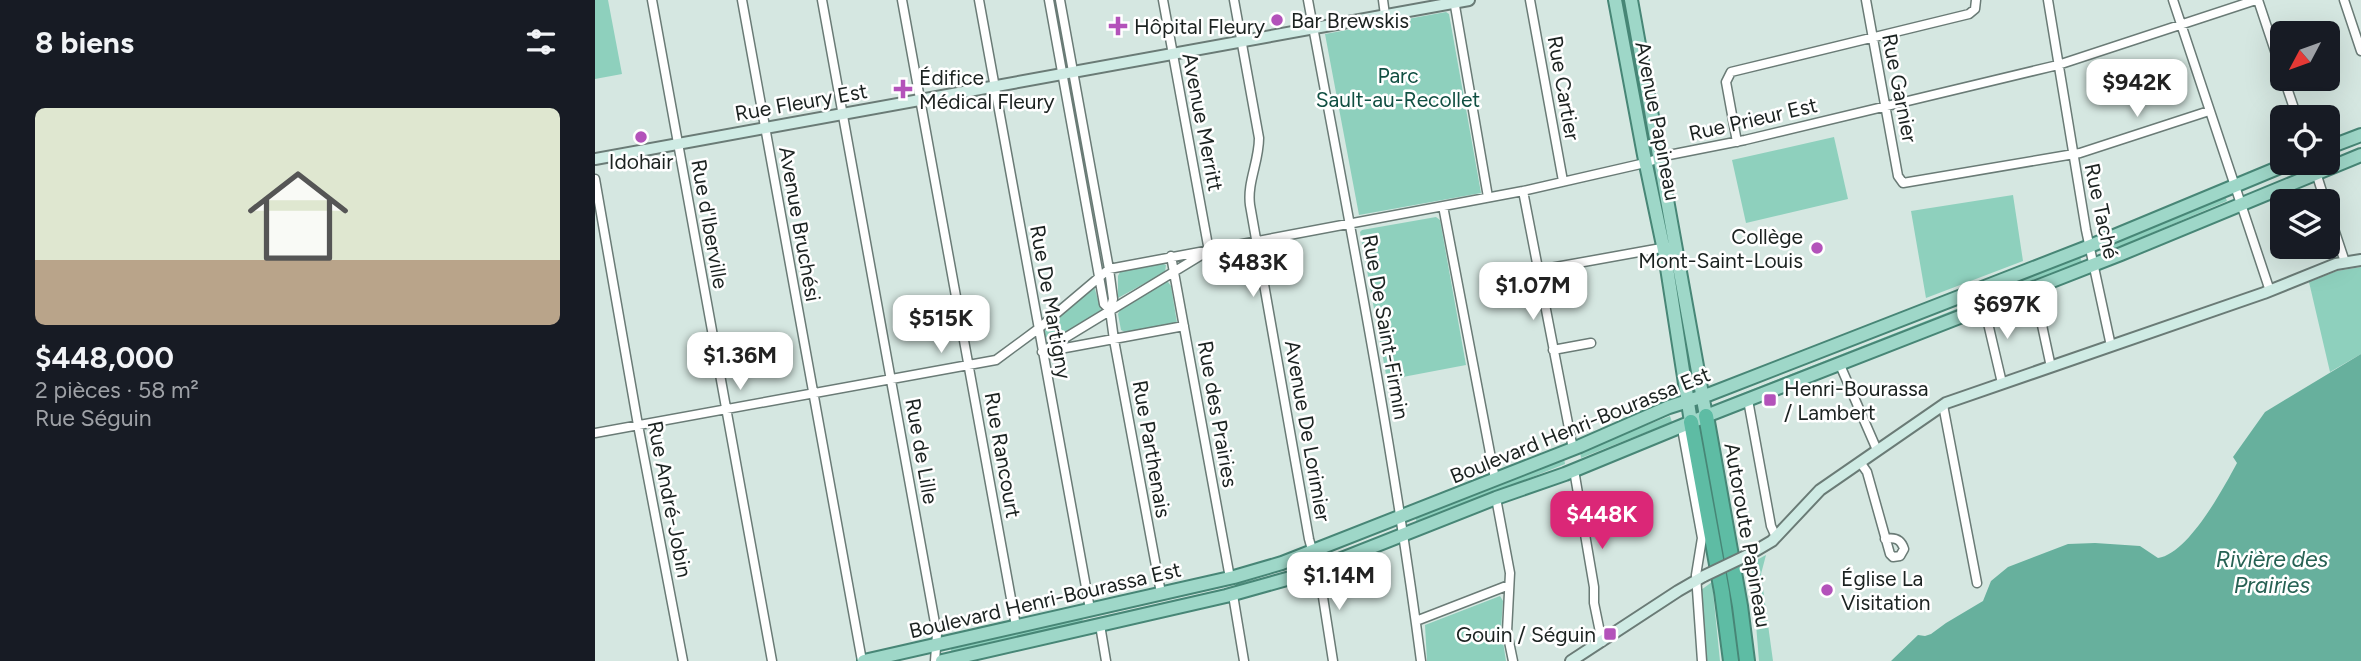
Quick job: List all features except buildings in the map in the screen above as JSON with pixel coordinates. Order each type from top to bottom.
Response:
[{"type":"highway","name":"Autoroute Papineau","points":[[1706,416],[1740,606],[1747,661]]},
{"type":"highway","name":"Autoroute Papineau","points":[[1691,422],[1722,592],[1731,661]]},
{"type":"main road","name":"Avenue Papineau","points":[[1615,0],[1645,163],[1670,246],[1706,416]]},
{"type":"main road","name":"Avenue Papineau","points":[[1631,0],[1660,158],[1691,422]]},
{"type":"main road","points":[[2340,143],[2361,135]]},
{"type":"main road","name":"Boulevard Henri-Bourassa Est","points":[[2340,161],[2361,155]]},
{"type":"main road","name":"Boulevard Henri-Bourassa Est","points":[[863,661],[1230,578],[1272,566],[1573,449],[1687,400],[2090,246],[2270,171]]},
{"type":"main road","name":"Boulevard Henri-Bourassa Est","points":[[942,661],[1233,594],[1318,568],[2161,238],[2299,175]]},
{"type":"street","name":"Rue d'Iberville","points":[[652,0],[772,661]]},
{"type":"street","name":"Avenue Bruchési","points":[[741,0],[863,661]]},
{"type":"street","name":"Rue de Lille","points":[[822,0],[937,634],[935,661]]},
{"type":"street","name":"Rue Rancourt","points":[[902,0],[1016,626]]},
{"type":"street","name":"Rue De Martigny","points":[[979,0],[1090,609]]},
{"type":"street","name":"Avenue Merritt","points":[[1163,0],[1209,251]]},
{"type":"street","name":"Avenue De Lorimier","points":[[1234,0],[1259,138],[1258,157],[1249,188],[1250,205],[1333,661]]},
{"type":"street","name":"Rue De Saint-Firmin","points":[[1308,0],[1401,516],[1421,661]]},
{"type":"street","points":[[1383,0],[1385,15]]},
{"type":"street","name":"Rue Fleury Est","points":[[595,159],[1469,0]]},
{"type":"street","name":"Rue Cartier","points":[[1530,0],[1563,181]]},
{"type":"street","name":"Rue Garnier","points":[[1866,0],[1901,182],[2073,155]]},
{"type":"street","points":[[1737,142],[1726,82],[1731,72],[1969,14],[1975,9],[1976,0]]},
{"type":"street","name":"Rue Taché","points":[[2048,0],[2073,155],[2111,346]]},
{"type":"street","points":[[2173,0],[2270,291]]},
{"type":"street","points":[[2257,0],[2270,37]]},
{"type":"street","name":"Rue Prieur Est","points":[[595,433],[996,360],[1109,270],[1171,256],[1523,191],[1737,142],[2059,65],[2257,0]]},
{"type":"street","points":[[2344,0],[2361,51]]},
{"type":"street","points":[[1454,1],[1488,197]]},
{"type":"street","name":"Rue Parthenais","points":[[1110,310],[1104,304],[1068,73],[1067,40],[1061,2],[1050,3],[1057,42],[1068,73],[1109,270],[1114,340],[1161,593]]},
{"type":"street","points":[[1057,42],[1067,40]]},
{"type":"street","points":[[2073,155],[2209,111]]},
{"type":"street","name":"Rue André-Jobin","points":[[595,178],[683,661]]},
{"type":"street","points":[[1523,191],[1573,449]]},
{"type":"street","points":[[1443,206],[1495,479]]},
{"type":"street","points":[[1539,270],[1670,246]]},
{"type":"street","points":[[2340,247],[2345,262]]},
{"type":"street","name":"Rue Prieur Est","points":[[1042,352],[1209,251]]},
{"type":"street","name":"Rue des Prairies","points":[[1171,256],[1230,578]]},
{"type":"street","points":[[1571,661],[1700,578],[1750,554],[1776,537],[1810,498],[1943,405],[2270,291],[2345,262],[2361,260]]},
{"type":"street","points":[[2034,288],[2051,367]]},
{"type":"street","points":[[1980,289],[2002,383]]},
{"type":"street","points":[[1042,352],[1184,326]]},
{"type":"street","points":[[1553,350],[1591,343]]},
{"type":"street","points":[[1840,365],[1877,450]]},
{"type":"street","points":[[1748,400],[1771,526],[1776,537]]},
{"type":"street","points":[[1943,405],[1977,583]]},
{"type":"street","name":"Avenue Papineau","points":[[1691,422],[1683,434],[1702,538],[1702,661]]},
{"type":"street","points":[[1860,462],[1867,472],[1885,539]]},
{"type":"street","points":[[1574,470],[1602,642]]},
{"type":"street","points":[[1496,498],[1510,573],[1507,632],[1513,661]]},
{"type":"street","points":[[1416,621],[1509,585]]},
{"type":"street","points":[[1233,594],[1244,661]]},
{"type":"street","points":[[1100,625],[1106,661]]},
{"type":"green space","points":[[595,0],[608,0],[622,74],[595,79]]},
{"type":"green space","name":"Parc Sault-au-Recollet","points":[[1446,12],[1449,14],[1481,193],[1359,215],[1325,34]]},
{"type":"green space","points":[[1834,137],[1848,199],[1746,223],[1732,160]]},
{"type":"green space","points":[[2013,195],[2023,261],[1926,298],[1911,211]]},
{"type":"green space","points":[[2225,196],[2227,201],[2105,253],[2103,248]]},
{"type":"green space","points":[[1436,217],[1440,220],[1466,365],[1387,380],[1360,232]]},
{"type":"green space","points":[[2080,257],[2082,262],[1995,295],[1993,290]]},
{"type":"green space","points":[[1161,263],[1166,265],[1165,272],[1118,298],[1120,272]]},
{"type":"green space","points":[[2361,267],[2361,354],[2330,372],[2309,282],[2337,271]]},
{"type":"green space","points":[[1164,282],[1171,286],[1177,323],[1125,332],[1121,330],[1118,314],[1120,310]]},
{"type":"green space","points":[[1094,286],[1101,310],[1054,340],[1051,341],[1043,334],[1046,325]]},
{"type":"green space","points":[[1969,304],[1834,360],[1718,403]]},
{"type":"green space","points":[[1670,416],[1672,422],[1581,458],[1580,451]]},
{"type":"green space","points":[[1564,458],[1565,464],[1417,523],[1415,517]]},
{"type":"green space","points":[[1766,555],[1761,574],[1773,661],[1759,661],[1751,563]]},
{"type":"green space","points":[[1712,582],[1720,661],[1707,661],[1701,590]]},
{"type":"green space","points":[[1500,596],[1503,601],[1501,629],[1506,661],[1427,661],[1425,625]]},
{"type":"green space","points":[[1082,617],[1083,623],[952,653],[950,647]]},
{"type":"water","name":"Rivière des Prairies","points":[[2361,354],[2361,661],[1891,661],[1918,635],[1931,634],[1983,601],[1991,581],[2008,567],[2068,544],[2140,546],[2158,558],[2169,554],[2181,545],[2204,519],[2237,463],[2233,457],[2265,412]]},
{"type":"place","name":"Bar Brewskis","points":[[1277,20]]},
{"type":"place","name":"Hôpital Fleury","points":[[1118,26]]},
{"type":"place","name":"Édifice Médical Fleury","points":[[903,89]]},
{"type":"place","name":"Idohair","points":[[641,137]]},
{"type":"place","name":"Collège Mont-Saint-Louis","points":[[1817,248]]},
{"type":"place","name":"Henri-Bourassa / Lambert","points":[[1770,400]]},
{"type":"place","name":"Église La Visitation","points":[[1827,590]]},
{"type":"place","name":"Gouin / Séguin","points":[[1610,634]]}]
